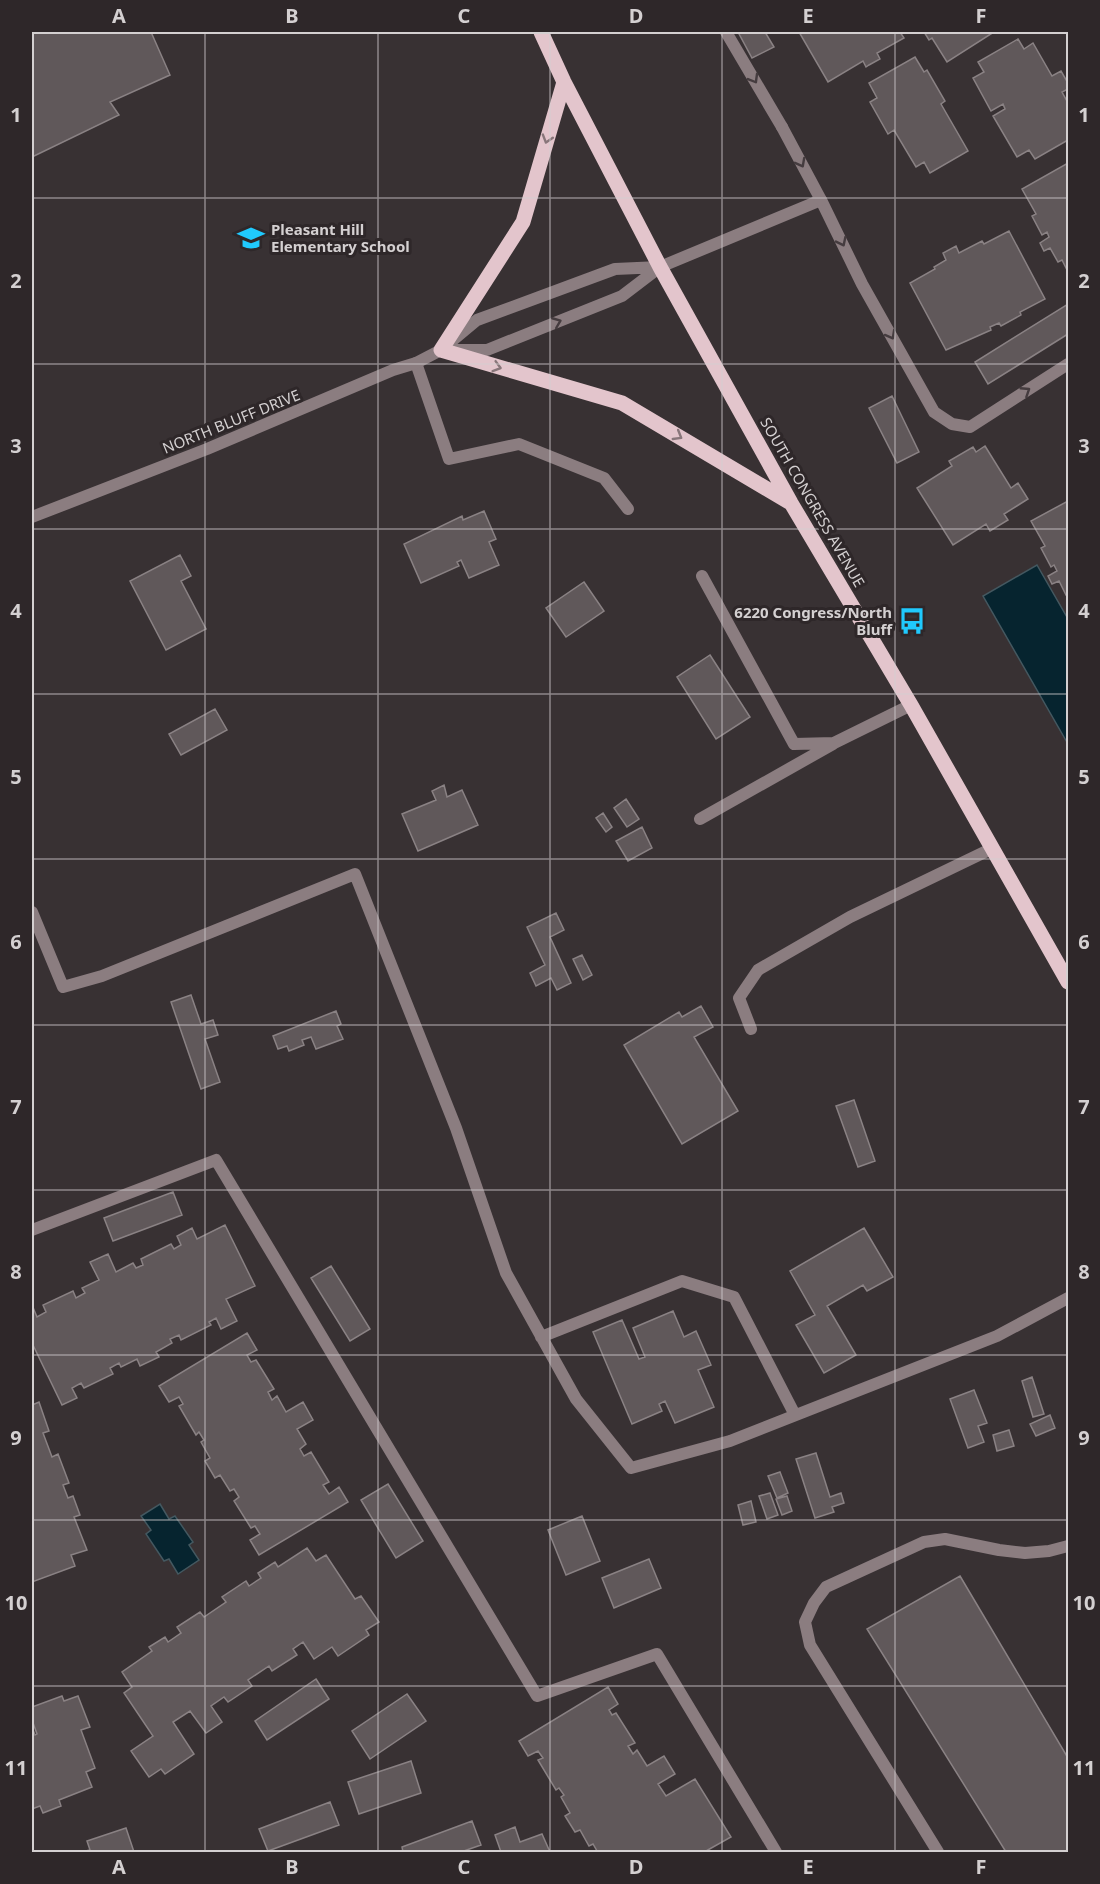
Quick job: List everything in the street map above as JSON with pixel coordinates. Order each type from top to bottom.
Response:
[{"type":"main road","name":"SOUTH CONGRESS AVENUE","points":[[541,32],[564,82],[660,267],[791,503],[911,705],[1068,982]]},
{"type":"main road","points":[[564,82],[523,222],[441,350],[622,403],[791,503]]},
{"type":"street","points":[[726,32],[782,127],[862,284],[934,412],[952,424],[970,427],[1068,364]]},
{"type":"street","points":[[660,267],[821,200]]},
{"type":"street","name":"NORTH BLUFF DRIVE","points":[[441,350],[486,350],[622,296],[660,267]]},
{"type":"street","name":"NORTH BLUFF DRIVE","points":[[32,517],[207,449],[393,370],[416,363],[441,350],[477,320],[615,269],[660,267]]},
{"type":"street","points":[[416,363],[449,459],[519,444],[604,478],[628,509]]},
{"type":"street","points":[[702,576],[794,744],[834,743]]},
{"type":"street","points":[[700,819],[834,743],[911,705]]},
{"type":"street","points":[[751,1029],[739,998],[758,970],[850,917],[991,849]]},
{"type":"street","points":[[32,912],[63,987],[102,976],[355,874],[456,1128],[506,1273],[576,1399],[631,1468],[730,1441],[996,1336],[1068,1298]]},
{"type":"street","points":[[32,1230],[216,1160],[537,1696],[657,1654],[776,1852]]},
{"type":"street","points":[[541,1337],[682,1281],[734,1297],[795,1415]]},
{"type":"street","points":[[938,1852],[810,1645],[806,1622],[814,1603],[826,1587],[924,1542],[945,1539],[1025,1553],[1049,1551],[1068,1546]]},
{"type":"water","points":[[1037,565],[1068,619],[1068,744],[983,596]]},
{"type":"water","points":[[160,1504],[169,1519],[175,1516],[193,1542],[189,1545],[199,1560],[178,1574],[169,1559],[164,1561],[146,1534],[151,1530],[141,1516]]},
{"type":"building","points":[[32,32],[151,32],[170,75],[110,102],[119,115],[32,157]]},
{"type":"building","points":[[738,32],[765,32],[774,47],[752,58]]},
{"type":"building","points":[[799,32],[900,32],[904,38],[877,53],[880,59],[866,67],[863,61],[828,82]]},
{"type":"building","points":[[924,32],[994,32],[947,62],[932,38],[929,40]]},
{"type":"building","points":[[1018,39],[1024,49],[1033,43],[1052,76],[1061,71],[1068,83],[1068,89],[1062,92],[1068,103],[1068,140],[1035,159],[1029,150],[1017,157],[993,116],[1005,109],[1003,104],[991,111],[973,78],[984,72],[978,62]]},
{"type":"building","points":[[915,57],[924,72],[927,70],[945,101],[941,104],[968,151],[930,173],[924,162],[916,167],[894,130],[888,134],[870,102],[877,98],[869,83]]},
{"type":"building","points":[[1068,163],[1068,272],[1062,260],[1058,262],[1050,248],[1044,251],[1040,243],[1049,237],[1047,232],[1042,235],[1032,216],[1036,214],[1022,189]]},
{"type":"building","points":[[1009,231],[1045,299],[1020,312],[1021,315],[1001,326],[999,323],[990,327],[991,330],[946,350],[910,283],[935,269],[934,267],[946,260],[943,253],[956,246],[959,253],[982,241],[984,244]]},
{"type":"building","points":[[1068,304],[1068,334],[988,384],[975,362]]},
{"type":"building","points":[[892,396],[919,452],[897,463],[869,408]]},
{"type":"building","points":[[985,446],[1011,488],[1018,483],[1028,499],[1004,514],[1008,520],[990,531],[986,524],[953,545],[917,488],[952,466],[949,461],[973,447],[976,452]]},
{"type":"building","points":[[1068,501],[1068,594],[1066,595],[1059,581],[1052,584],[1048,576],[1057,571],[1054,565],[1051,567],[1041,548],[1045,546],[1031,521]]},
{"type":"building","points":[[484,511],[496,539],[489,542],[499,565],[469,578],[461,560],[457,562],[459,566],[421,583],[404,544],[462,516],[463,520]]},
{"type":"building","points":[[180,555],[191,576],[181,581],[206,629],[166,650],[130,581]]},
{"type":"building","points":[[584,582],[604,611],[566,637],[546,608]]},
{"type":"building","points":[[710,655],[750,717],[716,739],[677,677]]},
{"type":"building","points":[[215,709],[227,730],[181,755],[169,734]]},
{"type":"building","points":[[444,785],[447,797],[462,790],[478,825],[418,851],[402,814],[436,800],[432,791]]},
{"type":"building","points":[[626,799],[639,819],[627,827],[614,808]]},
{"type":"building","points":[[603,813],[612,827],[606,832],[596,818]]},
{"type":"building","points":[[642,827],[652,848],[628,861],[616,841]]},
{"type":"building","points":[[556,913],[564,930],[550,937],[571,983],[557,990],[551,978],[536,986],[530,973],[545,965],[527,927]]},
{"type":"building","points":[[582,955],[592,975],[583,980],[573,959]]},
{"type":"building","points":[[191,995],[201,1024],[213,1020],[218,1035],[205,1039],[220,1082],[201,1089],[171,1002]]},
{"type":"building","points":[[701,1006],[713,1027],[694,1037],[738,1111],[682,1144],[624,1045],[679,1012],[682,1017]]},
{"type":"building","points":[[336,1011],[341,1024],[337,1026],[343,1039],[316,1049],[311,1037],[302,1040],[304,1045],[289,1051],[287,1046],[278,1049],[273,1036]]},
{"type":"building","points":[[854,1100],[875,1161],[858,1167],[836,1106]]},
{"type":"building","points":[[173,1192],[182,1215],[113,1241],[104,1218]]},
{"type":"building","points":[[225,1225],[255,1286],[226,1299],[237,1321],[221,1329],[216,1318],[209,1322],[211,1325],[181,1340],[179,1335],[170,1339],[172,1343],[156,1352],[159,1357],[140,1366],[137,1359],[121,1367],[119,1363],[110,1368],[113,1374],[84,1388],[81,1383],[72,1388],[77,1398],[62,1405],[32,1343],[32,1305],[37,1317],[46,1312],[43,1305],[73,1291],[76,1298],[85,1293],[82,1288],[99,1280],[90,1262],[108,1254],[116,1272],[133,1263],[136,1268],[143,1265],[141,1259],[171,1244],[174,1249],[181,1245],[177,1236],[192,1228],[197,1239]]},
{"type":"building","points":[[864,1228],[893,1277],[867,1291],[863,1285],[827,1306],[856,1355],[824,1373],[796,1325],[815,1315],[790,1271]]},
{"type":"building","points":[[331,1266],[370,1329],[350,1341],[311,1278]]},
{"type":"building","points":[[673,1311],[684,1337],[696,1331],[711,1365],[698,1370],[714,1407],[675,1423],[665,1401],[659,1404],[662,1411],[632,1424],[593,1332],[622,1320],[639,1359],[645,1357],[633,1328]]},
{"type":"building","points":[[247,1333],[257,1350],[247,1355],[251,1362],[256,1360],[274,1389],[268,1392],[272,1400],[277,1396],[286,1412],[303,1402],[313,1420],[297,1429],[306,1444],[300,1449],[304,1456],[311,1452],[329,1482],[323,1485],[329,1494],[339,1487],[348,1502],[259,1555],[250,1540],[260,1534],[255,1526],[251,1528],[234,1501],[239,1497],[234,1489],[230,1491],[220,1475],[215,1478],[205,1461],[210,1458],[201,1442],[204,1440],[199,1432],[196,1435],[179,1406],[183,1404],[179,1397],[169,1402],[159,1386]]},
{"type":"building","points":[[1032,1377],[1044,1414],[1033,1417],[1022,1381]]},
{"type":"building","points":[[974,1390],[987,1423],[978,1426],[984,1442],[968,1448],[950,1399]]},
{"type":"building","points":[[39,1402],[49,1431],[43,1433],[52,1457],[58,1454],[69,1483],[63,1485],[68,1498],[73,1496],[80,1515],[74,1517],[87,1550],[71,1555],[75,1566],[32,1582],[32,1405]]},
{"type":"building","points":[[1050,1415],[1055,1428],[1036,1436],[1030,1424]]},
{"type":"building","points":[[1009,1430],[1014,1446],[997,1451],[993,1435]]},
{"type":"building","points":[[816,1453],[830,1497],[841,1493],[844,1503],[832,1507],[834,1512],[815,1518],[796,1459]]},
{"type":"building","points":[[780,1472],[788,1493],[777,1498],[768,1476]]},
{"type":"building","points":[[388,1484],[423,1541],[396,1558],[361,1500]]},
{"type":"building","points":[[770,1493],[778,1515],[767,1519],[759,1496]]},
{"type":"building","points":[[787,1496],[792,1511],[782,1515],[776,1499]]},
{"type":"building","points":[[751,1501],[756,1522],[743,1525],[738,1505]]},
{"type":"building","points":[[582,1516],[600,1561],[566,1575],[548,1530]]},
{"type":"building","points":[[307,1548],[316,1561],[326,1555],[355,1599],[361,1596],[379,1622],[366,1630],[369,1635],[338,1656],[332,1647],[314,1659],[303,1642],[293,1649],[297,1655],[272,1671],[269,1666],[248,1680],[252,1686],[228,1702],[224,1697],[211,1706],[222,1722],[206,1733],[190,1711],[173,1722],[194,1754],[165,1774],[161,1769],[149,1777],[131,1751],[153,1736],[124,1693],[132,1687],[122,1672],[152,1651],[149,1647],[165,1637],[168,1642],[181,1633],[177,1627],[200,1612],[204,1617],[226,1602],[222,1597],[246,1581],[249,1586],[261,1578],[258,1573],[275,1562],[278,1567]]},
{"type":"building","points":[[649,1559],[661,1588],[614,1608],[602,1578]]},
{"type":"building","points":[[960,1576],[1068,1758],[1068,1852],[1006,1852],[867,1629]]},
{"type":"building","points":[[316,1679],[329,1699],[267,1740],[255,1721]]},
{"type":"building","points":[[608,1687],[618,1704],[609,1710],[612,1715],[616,1713],[635,1743],[628,1746],[633,1754],[637,1750],[647,1766],[664,1756],[675,1774],[658,1784],[666,1796],[695,1779],[731,1837],[707,1852],[595,1852],[597,1851],[593,1844],[589,1846],[580,1830],[575,1832],[565,1816],[570,1813],[561,1797],[564,1795],[559,1788],[556,1790],[538,1760],[543,1758],[538,1751],[528,1756],[519,1741]]},
{"type":"building","points":[[407,1694],[426,1721],[370,1759],[352,1731]]},
{"type":"building","points":[[62,1696],[64,1701],[78,1696],[90,1727],[81,1730],[95,1768],[86,1772],[92,1787],[59,1800],[61,1806],[43,1813],[40,1806],[32,1809],[32,1727],[35,1735],[37,1734],[32,1720],[32,1707]]},
{"type":"building","points":[[411,1761],[421,1793],[359,1814],[348,1782]]},
{"type":"building","points":[[330,1802],[339,1825],[268,1851],[259,1829]]},
{"type":"building","points":[[472,1821],[481,1845],[461,1852],[403,1852],[402,1847]]},
{"type":"building","points":[[515,1827],[520,1842],[542,1834],[550,1852],[501,1852],[495,1835]]},
{"type":"building","points":[[126,1828],[134,1852],[81,1852],[90,1850],[87,1841]]},
{"type":"place","name":"Pleasant Hill Elementary School","points":[[251,238]]},
{"type":"place","name":"6220 Congress/North Bluff","points":[[912,621]]}]
